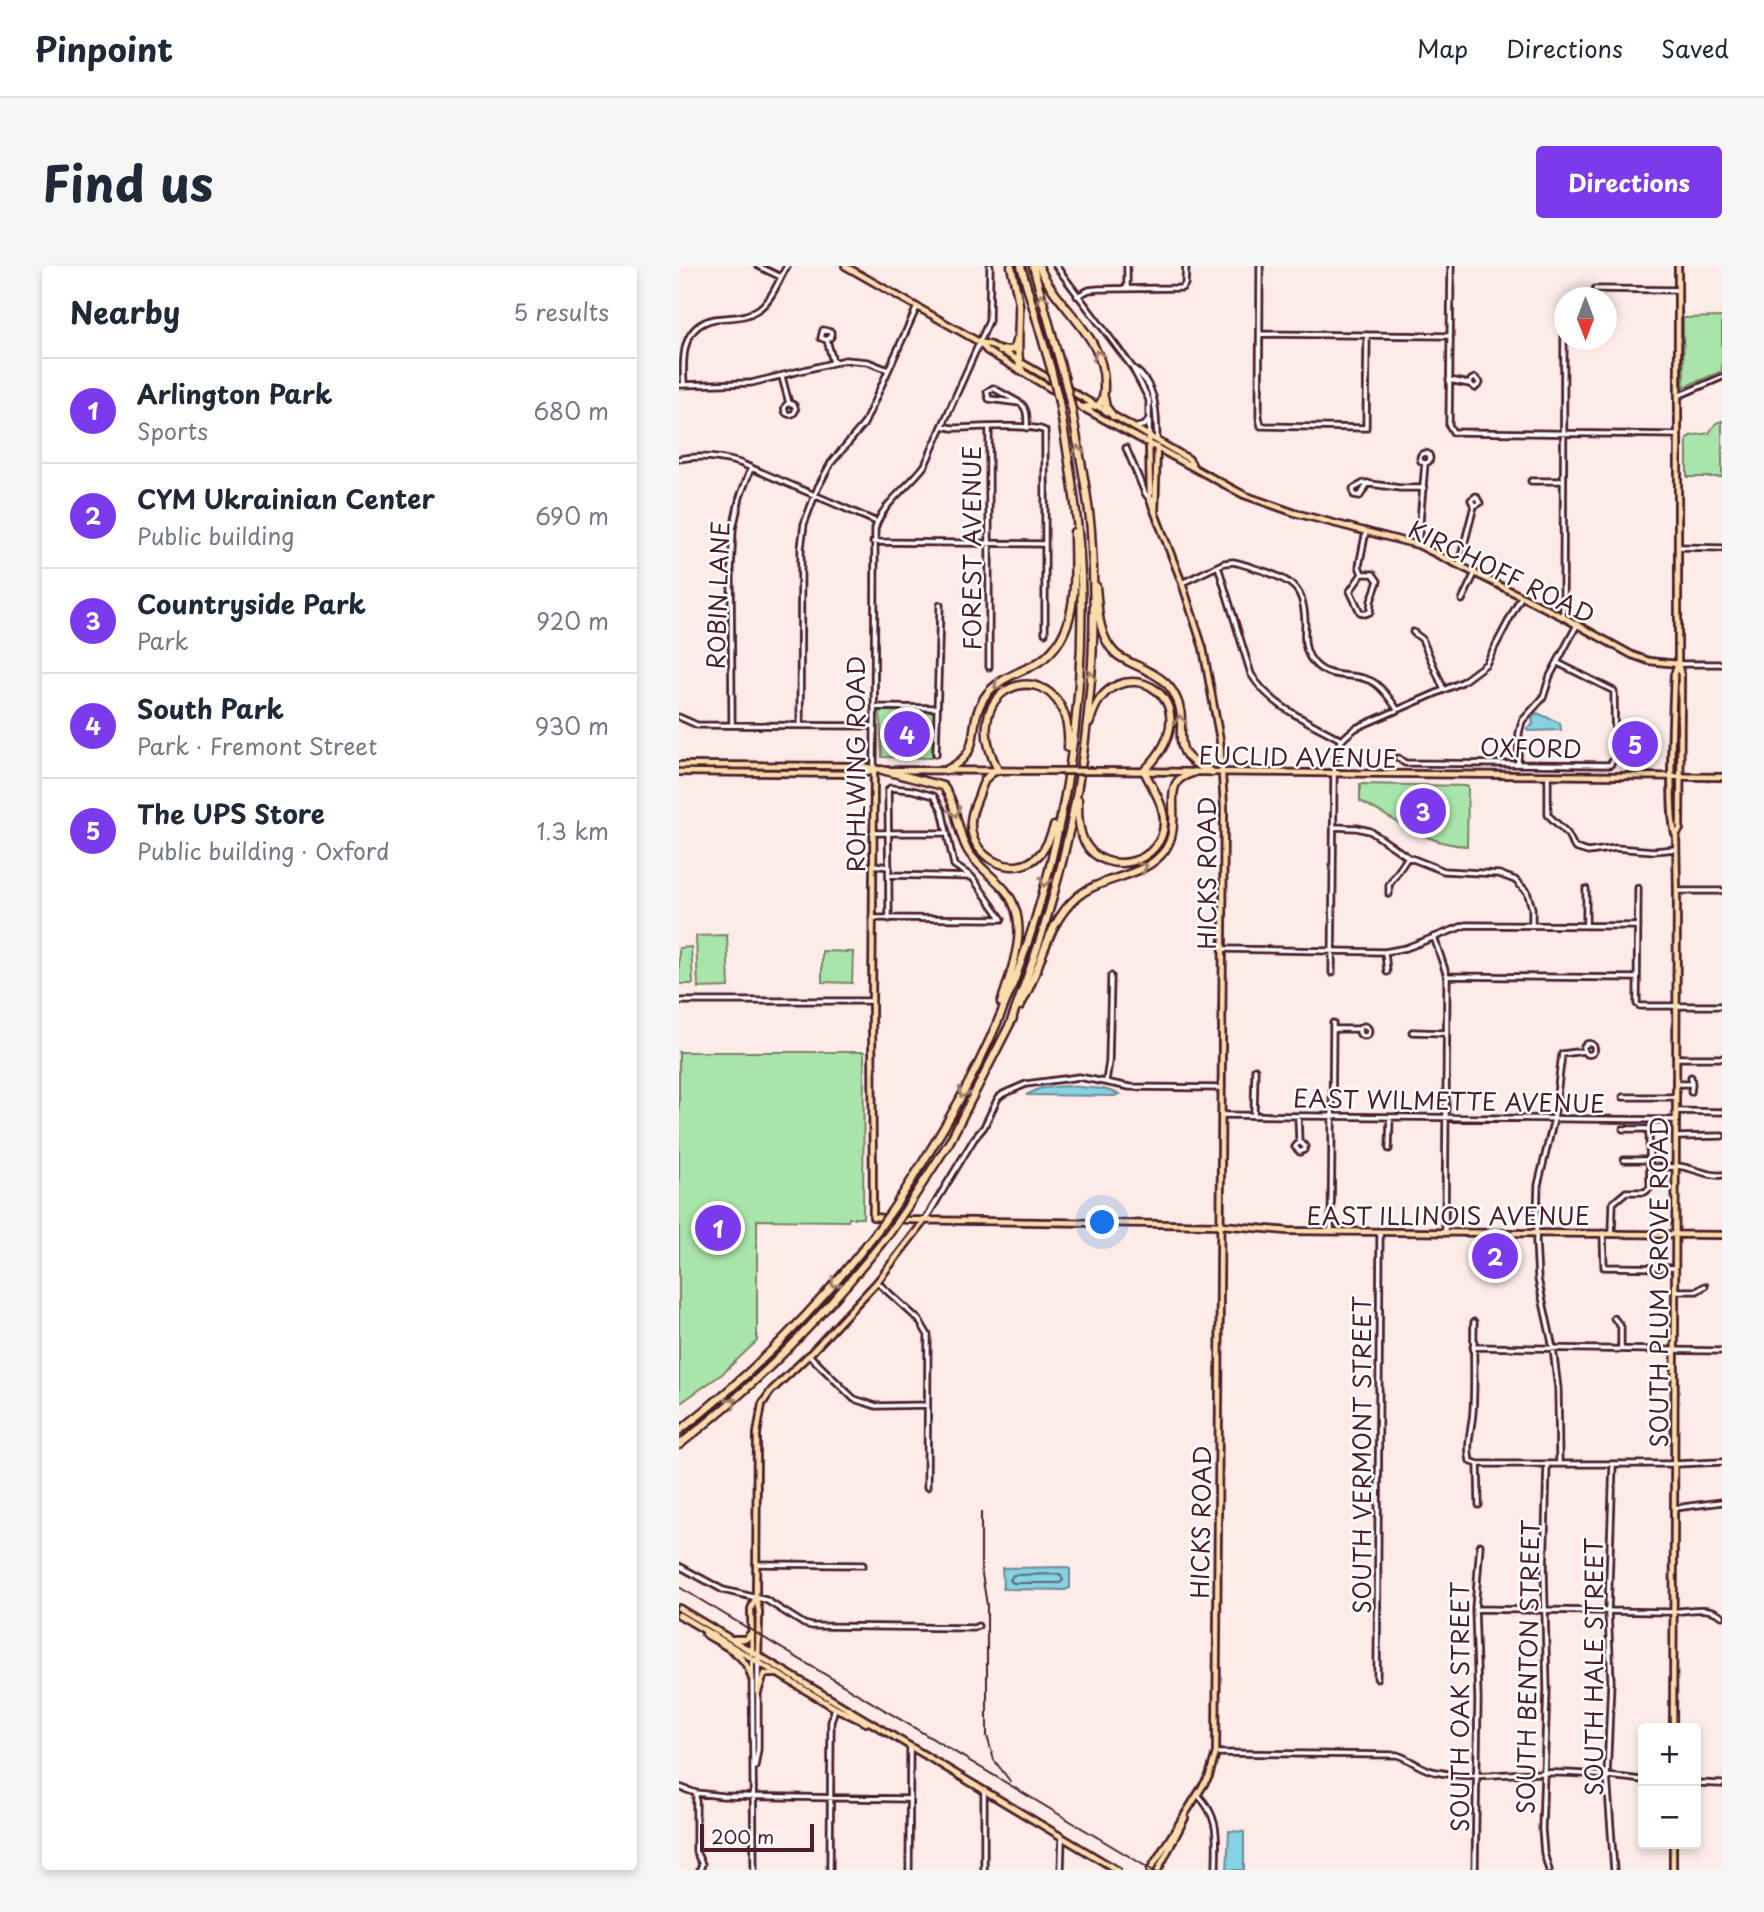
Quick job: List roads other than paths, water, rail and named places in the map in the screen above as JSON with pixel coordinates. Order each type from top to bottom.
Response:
[{"type":"highway","points":[[1011,266],[1019,318],[1017,361],[1022,371]]},
{"type":"highway","points":[[679,1431],[713,1405],[777,1346],[848,1268],[893,1209],[945,1127],[990,1039],[1036,917],[1068,776],[1081,651],[1081,576],[1075,505],[1059,402],[1021,266]]},
{"type":"highway","points":[[1033,266],[1072,410],[1091,528],[1101,624],[1107,642],[1116,654],[1163,680],[1173,691],[1179,705],[1183,751],[1191,762],[1212,772]]},
{"type":"highway","points":[[1039,266],[1056,296],[1091,337],[1102,364],[1106,407],[1113,416]]},
{"type":"highway","points":[[1000,351],[1010,351],[1016,347],[1019,318]]},
{"type":"highway","points":[[1083,408],[1096,406],[1104,397]]},
{"type":"highway","points":[[947,770],[960,764],[968,755],[979,710],[991,689],[1046,656],[1062,638],[1070,618],[1073,598],[1075,505]]},
{"type":"highway","points":[[1011,1021],[1050,909],[1078,788],[1092,650],[1093,562]]},
{"type":"highway","points":[[1078,788],[1080,826],[1086,844],[1094,854],[1106,861],[1119,863],[1132,862],[1152,850],[1163,830],[1162,809],[1144,771],[1168,737],[1171,713],[1167,702],[1153,687],[1138,682],[1124,682],[1106,691],[1092,715],[1084,744]]},
{"type":"highway","points":[[1066,791],[1048,842],[1039,856],[1010,866],[987,858],[979,849],[972,836],[972,813],[983,781],[998,770],[986,727],[989,709],[993,701],[1007,689],[1025,684],[1047,690],[1056,699],[1063,711],[1068,731],[1068,776]]},
{"type":"highway","points":[[878,770],[943,786],[951,798],[968,851],[1004,889],[1013,904],[1018,928],[1017,956],[993,1021],[990,1039]]},
{"type":"highway","points":[[679,1445],[784,1356],[841,1293],[891,1231],[962,1120],[1023,1001],[1054,928],[1065,909],[1091,887],[1146,867],[1163,853],[1174,826],[1176,784],[1181,778],[1195,772]]},
{"type":"main road","name":"KIRCHOFF ROAD","points":[[845,266],[979,342],[991,345],[1157,440],[1189,459],[1193,466]]},
{"type":"main road","name":"SOUTH PLUM GROVE ROAD","points":[[1676,836],[1680,830],[1681,777],[1681,675],[1678,664],[1678,266]]},
{"type":"main road","name":"KIRCHOFF ROAD","points":[[979,342],[987,351],[1083,408],[1244,495],[1269,505],[1418,545],[1563,617],[1632,655],[1649,661],[1678,664]]},
{"type":"main road","points":[[1149,436],[1152,499]]},
{"type":"main road","points":[[1152,499],[1157,440]]},
{"type":"main road","points":[[1156,465],[1161,458],[1171,457]]},
{"type":"main road","name":"HICKS ROAD","points":[[1150,1870],[1198,1796],[1209,1776],[1216,1754],[1223,949],[1223,773],[1209,676],[1203,648],[1152,499]]},
{"type":"main road","name":"SOUTH PLUM GROVE ROAD","points":[[1673,1723],[1677,849],[1676,836],[1672,830],[1672,777],[1674,675],[1678,664]]},
{"type":"main road","points":[[679,765],[862,766],[878,770]]},
{"type":"main road","points":[[679,772],[859,774],[878,770]]},
{"type":"main road","name":"EUCLID AVENUE","points":[[878,770],[1722,777]]},
{"type":"main road","name":"ROHLWING ROAD","points":[[873,1217],[872,833],[878,770]]},
{"type":"main road","name":"EAST ILLINOIS AVENUE","points":[[873,1217],[1222,1225],[1282,1231],[1722,1235]]},
{"type":"main road","points":[[758,1658],[758,1418],[762,1404],[771,1391],[809,1355],[877,1282],[925,1220]]},
{"type":"main road","points":[[752,1654],[751,1609],[756,1598]]},
{"type":"main road","points":[[679,1608],[725,1636],[781,1676],[859,1721],[870,1724]]},
{"type":"main road","points":[[679,1615],[700,1629],[752,1654]]},
{"type":"main road","points":[[700,1629],[742,1657],[752,1679]]},
{"type":"main road","points":[[725,1636],[741,1640],[751,1633]]},
{"type":"main road","points":[[758,1658],[839,1702],[870,1724],[1117,1870]]},
{"type":"main road","points":[[758,1692],[764,1674],[769,1672],[781,1676]]},
{"type":"main road","name":"HICKS ROAD","points":[[1158,1870],[1187,1813]]},
{"type":"main road","points":[[1673,1849],[1673,1870]]},
{"type":"street","points":[[758,266],[781,277]]},
{"type":"street","points":[[787,266],[769,299],[758,310],[741,317],[709,321],[689,337],[684,348],[682,385],[744,384],[782,377],[833,362],[859,360],[888,370]]},
{"type":"street","name":"ROHLWING ROAD","points":[[878,770],[874,726],[873,542],[877,522],[883,510],[914,480],[925,465],[943,426],[989,321],[990,266]]},
{"type":"street","points":[[1056,266],[1132,367],[1147,394],[1149,436]]},
{"type":"street","points":[[1127,266],[1127,288]]},
{"type":"street","points":[[1077,296],[1089,290],[1182,288],[1185,284],[1186,266]]},
{"type":"street","points":[[1260,266],[1261,426],[1366,428],[1367,335]]},
{"type":"street","points":[[1451,266],[1451,430],[1457,433],[1679,435]]},
{"type":"street","points":[[1617,289],[1678,290]]},
{"type":"street","points":[[800,725],[801,548],[804,524],[831,463],[860,431],[917,307]]},
{"type":"street","points":[[1260,334],[1450,336]]},
{"type":"street","points":[[827,340],[833,362]]},
{"type":"street","points":[[1563,617],[1564,350]]},
{"type":"street","points":[[1132,367],[1147,381],[1155,399],[1157,440]]},
{"type":"street","points":[[782,377],[789,403]]},
{"type":"street","points":[[1678,396],[1722,377]]},
{"type":"street","points":[[1449,380],[1470,384]]},
{"type":"street","points":[[1020,403],[989,399],[987,392],[993,388],[1020,403],[1026,411],[1027,428]]},
{"type":"street","points":[[1127,424],[1142,427],[1150,417]]},
{"type":"street","points":[[943,426],[1040,428],[1045,431],[1045,633]]},
{"type":"street","name":"FOREST AVENUE","points":[[989,429],[989,667]]},
{"type":"street","points":[[1126,448],[1152,499]]},
{"type":"street","points":[[679,459],[701,456],[721,458],[751,468],[877,522]]},
{"type":"street","points":[[1418,545],[1419,504],[1424,488],[1425,463]]},
{"type":"street","name":"ROBIN LANE","points":[[732,725],[733,529],[740,496],[751,468]]},
{"type":"street","points":[[1531,481],[1563,481]]},
{"type":"street","points":[[1368,483],[1360,496],[1354,495],[1353,489],[1357,485],[1368,483],[1400,488],[1424,488]]},
{"type":"street","points":[[1459,564],[1474,506]]},
{"type":"street","points":[[1362,574],[1373,574],[1378,581],[1370,612],[1364,614],[1360,612],[1350,591],[1362,574],[1360,566],[1366,530]]},
{"type":"street","points":[[873,542],[1045,544]]},
{"type":"street","points":[[1678,547],[1722,548]]},
{"type":"street","points":[[1182,583],[1224,563],[1242,564],[1284,578],[1296,587],[1304,601],[1304,641],[1309,657],[1317,667],[1329,673],[1361,677],[1375,682],[1397,709]]},
{"type":"street","points":[[1218,566],[1251,674],[1261,690],[1278,704],[1340,739]]},
{"type":"street","points":[[1462,600],[1475,573]]},
{"type":"street","points":[[1332,973],[1334,774],[1335,755],[1340,739],[1356,728],[1462,682],[1486,664],[1521,597]]},
{"type":"street","points":[[936,754],[940,605]]},
{"type":"street","points":[[1518,763],[1521,722],[1543,698],[1550,676],[1577,625]]},
{"type":"street","points":[[1413,632],[1422,639],[1444,690]]},
{"type":"street","name":"OXFORD","points":[[1398,758],[1405,763],[1607,765],[1614,761],[1614,691],[1558,663]]},
{"type":"street","points":[[1678,664],[1722,664]]},
{"type":"street","points":[[874,707],[937,708]]},
{"type":"street","points":[[679,717],[697,725],[874,726]]},
{"type":"street","points":[[1548,776],[1548,816],[1567,834],[1575,848],[1588,852],[1616,848],[1654,851],[1677,849]]},
{"type":"street","points":[[872,918],[890,919],[1002,919],[972,877],[954,865],[940,803],[934,796],[896,788],[888,790],[890,919]]},
{"type":"street","points":[[1333,827],[1370,831],[1408,857],[1444,871],[1499,874],[1515,880],[1527,892],[1532,908],[1532,925]]},
{"type":"street","points":[[872,833],[947,833]]},
{"type":"street","points":[[1389,894],[1389,886],[1408,857]]},
{"type":"street","points":[[872,865],[889,867]]},
{"type":"street","points":[[890,875],[972,877]]},
{"type":"street","points":[[1638,888],[1637,1004],[1722,1006]]},
{"type":"street","points":[[1586,889],[1586,926]]},
{"type":"street","points":[[1677,891],[1722,891]]},
{"type":"street","points":[[1223,949],[1385,952],[1406,948],[1466,925],[1638,926]]},
{"type":"street","points":[[1434,937],[1447,976],[1445,1233]]},
{"type":"street","points":[[1385,952],[1387,972]]},
{"type":"street","points":[[1106,1081],[1111,976]]},
{"type":"street","points":[[1447,976],[1637,978]]},
{"type":"street","points":[[679,1001],[872,1001]]},
{"type":"street","points":[[1331,1231],[1333,1026],[1359,1029]]},
{"type":"street","points":[[1412,1032],[1446,1033]]},
{"type":"street","points":[[1559,1464],[1558,1390],[1553,1348],[1538,1279],[1538,1185],[1554,1119],[1562,1054],[1584,1051]]},
{"type":"street","points":[[1676,1058],[1722,1058]]},
{"type":"street","points":[[1254,1115],[1255,1069]]},
{"type":"street","points":[[925,1220],[984,1127],[998,1098],[1003,1094],[1026,1084],[1079,1077],[1130,1087],[1222,1088]]},
{"type":"street","points":[[1691,1077],[1691,1091]]},
{"type":"street","points":[[1676,1084],[1692,1084]]},
{"type":"street","points":[[1623,1097],[1676,1097]]},
{"type":"street","points":[[1676,1111],[1722,1112]]},
{"type":"street","name":"EAST WILMETTE AVENUE","points":[[1221,1115],[1676,1120]]},
{"type":"street","points":[[1298,1116],[1299,1142]]},
{"type":"street","points":[[1389,1118],[1389,1149]]},
{"type":"street","points":[[1612,1234],[1612,1205],[1628,1192],[1649,1190],[1649,1129],[1623,1129]]},
{"type":"street","points":[[1676,1137],[1722,1136]]},
{"type":"street","points":[[1625,1160],[1650,1160]]},
{"type":"street","points":[[1650,1167],[1688,1167],[1708,1174],[1722,1175]]},
{"type":"street","name":"SOUTH VERMONT STREET","points":[[1377,1678],[1380,1232]]},
{"type":"street","points":[[1604,1233],[1604,1267],[1675,1268]]},
{"type":"street","points":[[877,1282],[924,1327],[929,1344],[927,1487]]},
{"type":"street","points":[[1675,1291],[1697,1291],[1705,1286]]},
{"type":"street","points":[[1614,1318],[1621,1326],[1621,1349]]},
{"type":"street","points":[[1474,1322],[1473,1412],[1468,1454],[1470,1461],[1478,1464],[1722,1462]]},
{"type":"street","points":[[1473,1347],[1722,1351]]},
{"type":"street","points":[[809,1355],[857,1400],[876,1406],[929,1405]]},
{"type":"street","points":[[1478,1464],[1479,1505]]},
{"type":"street","name":"SOUTH BENTON STREET","points":[[1547,1464],[1547,1689],[1542,1829],[1549,1870]]},
{"type":"street","name":"SOUTH HALE STREET","points":[[1612,1464],[1608,1611],[1611,1681],[1607,1776],[1614,1870]]},
{"type":"street","points":[[1675,1508],[1722,1502]]},
{"type":"street","name":"SOUTH OAK STREET","points":[[1475,1870],[1478,1699],[1475,1609],[1480,1545]]},
{"type":"street","points":[[756,1564],[863,1565]]},
{"type":"street","points":[[679,1566],[711,1585],[766,1600],[804,1624],[812,1626],[978,1626]]},
{"type":"street","points":[[1475,1609],[1674,1612],[1684,1609],[1710,1610],[1720,1615]]},
{"type":"street","points":[[752,1654],[754,1870]]},
{"type":"street","points":[[754,1773],[758,1749],[758,1658]]},
{"type":"street","points":[[830,1870],[831,1722],[839,1702]]},
{"type":"street","points":[[909,1745],[909,1870]]},
{"type":"street","points":[[1216,1754],[1397,1755],[1429,1771],[1476,1775],[1543,1773],[1638,1779]]},
{"type":"street","points":[[1701,1783],[1722,1784]]},
{"type":"street","points":[[679,1787],[696,1793],[754,1797],[909,1799]]},
{"type":"street","points":[[984,1790],[984,1870]]},
{"type":"street","points":[[696,1793],[696,1852],[702,1864],[700,1870]]},
{"type":"street","points":[[1198,1796],[1215,1820],[1216,1870]]},
{"type":"street","points":[[1061,1870],[1062,1837]]},
{"type":"water","points":[[1537,713],[1560,723],[1561,730],[1528,731],[1527,728],[1533,725],[1532,719]]},
{"type":"water","points":[[1067,1086],[1104,1089],[1119,1094],[1026,1095],[1041,1088]]},
{"type":"water","points":[[1002,1568],[1070,1569],[1070,1588],[1065,1590],[1003,1589]]},
{"type":"water","points":[[1229,1831],[1244,1832],[1244,1870],[1227,1870]]},
{"type":"railway","points":[[981,1512],[981,1568],[987,1605],[987,1736],[994,1760],[1010,1781]]},
{"type":"railway","points":[[679,1587],[1152,1870]]},
{"type":"place","name":"South Park","points":[[907,734]]},
{"type":"place","name":"The UPS Store","points":[[1635,744]]},
{"type":"place","name":"Countryside Park","points":[[1423,811]]},
{"type":"place","name":"Arlington Park","points":[[718,1228]]},
{"type":"place","name":"CYM Ukrainian Center","points":[[1495,1256]]}]
